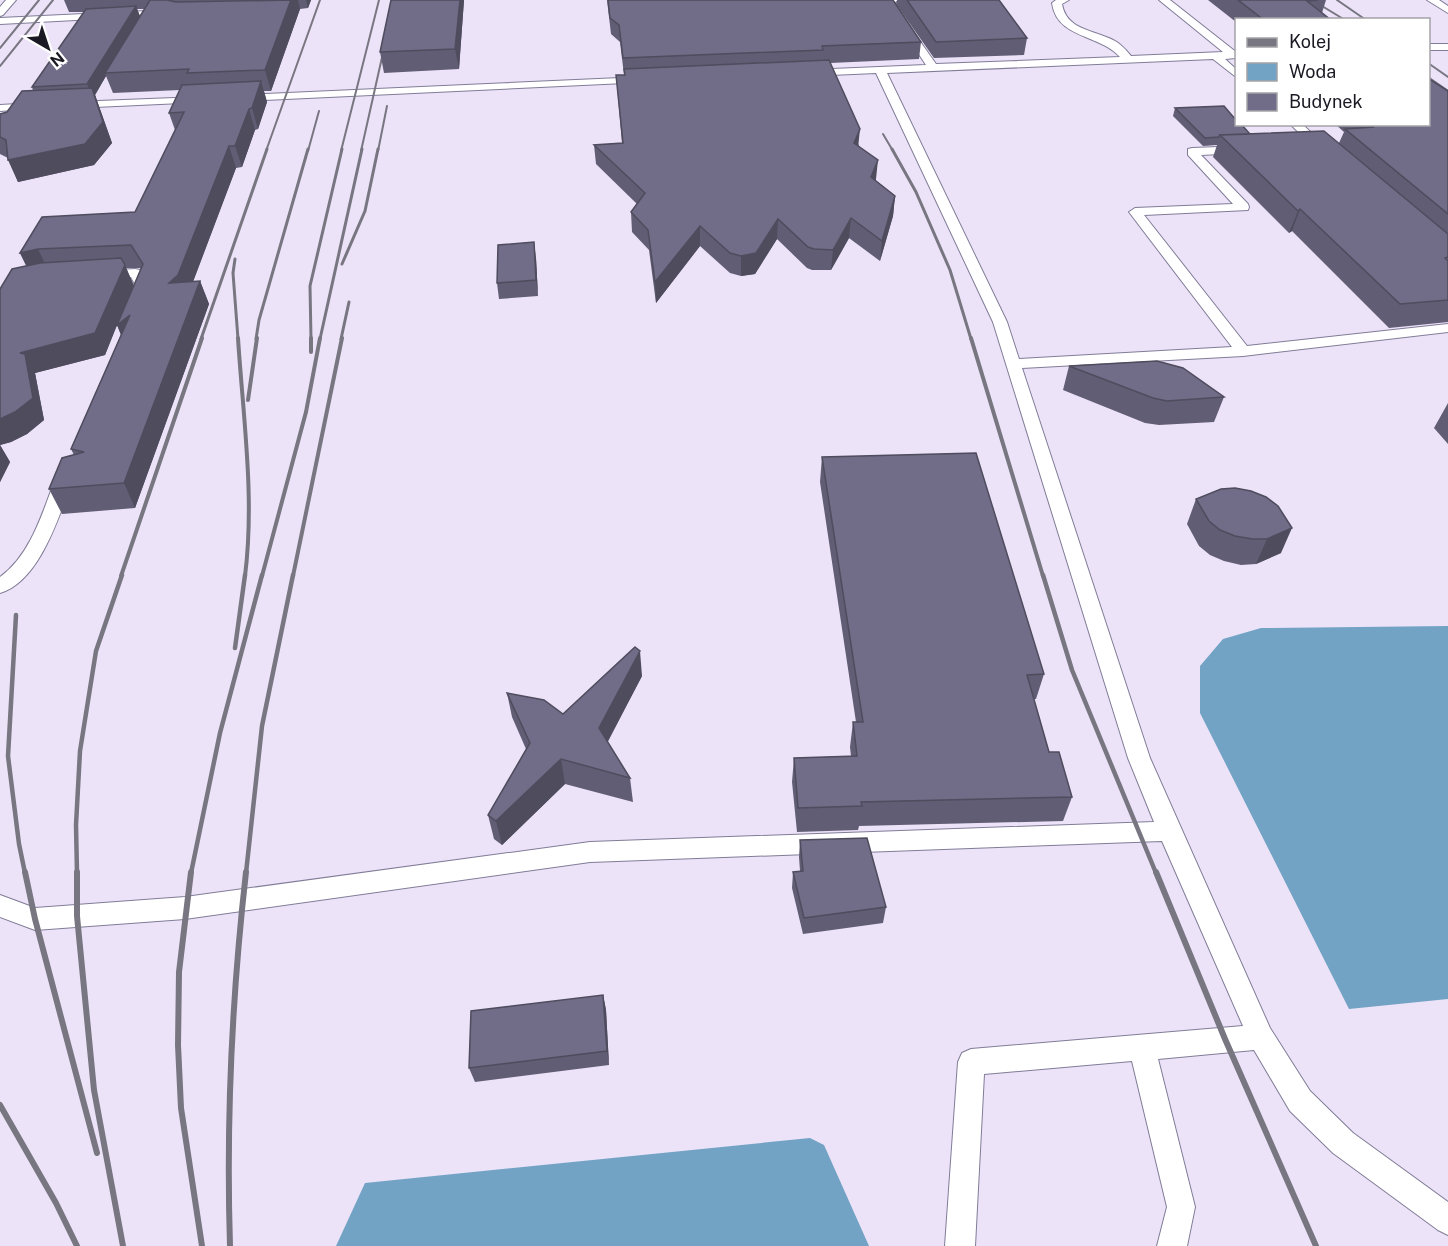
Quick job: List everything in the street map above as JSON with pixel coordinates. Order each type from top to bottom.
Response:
[{"type":"lane","points":[[0,13],[11,0]]},
{"type":"lane","points":[[124,15],[134,0]]},
{"type":"lane","points":[[894,0],[887,1],[933,68]]},
{"type":"lane","points":[[1064,0],[1057,3],[1057,12],[1067,26],[1113,44],[1129,60]]},
{"type":"lane","points":[[1164,0],[1234,55]]},
{"type":"lane","points":[[1432,0],[1448,10]]},
{"type":"lane","points":[[146,24],[152,14]]},
{"type":"lane","points":[[0,21],[152,14],[176,15]]},
{"type":"lane","points":[[1430,47],[1448,47]]},
{"type":"lane","points":[[798,73],[1234,55]]},
{"type":"lane","points":[[1216,56],[1235,73]]},
{"type":"lane","points":[[880,70],[1000,322],[1139,758],[1261,1037],[1300,1101],[1343,1143],[1448,1220]]},
{"type":"lane","points":[[66,105],[101,99],[222,99],[657,80]]},
{"type":"lane","points":[[0,108],[44,106]]},
{"type":"lane","points":[[1297,126],[1336,159]]},
{"type":"lane","points":[[1295,146],[1318,145]]},
{"type":"lane","points":[[1243,351],[1135,212],[1243,207],[1192,152],[1250,149]]},
{"type":"lane","points":[[81,276],[135,273],[143,286],[129,319]]},
{"type":"lane","points":[[1014,364],[1243,351],[1448,328]]},
{"type":"lane","points":[[0,586],[16,575],[39,542],[70,464]]},
{"type":"lane","points":[[0,906],[35,919],[185,908],[590,852],[1169,831]]},
{"type":"lane","points":[[960,1246],[971,1062],[1261,1037]]},
{"type":"lane","points":[[1142,1047],[1181,1207],[1172,1246]]},
{"type":"shaded area","points":[[0,0],[1448,0],[1448,1246],[0,1246]]},
{"type":"water","points":[[1448,626],[1448,999],[1349,1009],[1200,713],[1200,666],[1223,639],[1261,628]]},
{"type":"water","points":[[810,1138],[824,1145],[869,1246],[336,1246],[365,1183]]},
{"type":"building","points":[[150,0],[176,2],[291,0],[265,70],[187,73],[189,69],[105,73]]},
{"type":"building","points":[[391,0],[460,0],[455,49],[380,52]]},
{"type":"building","points":[[608,0],[893,0],[921,42],[822,46],[823,50],[623,58],[619,25],[610,18]]},
{"type":"building","points":[[907,0],[999,0],[1027,38],[936,42]]},
{"type":"building","points":[[1238,0],[1318,0],[1307,1],[1328,18],[1261,18]]},
{"type":"building","points":[[136,6],[87,84],[32,87],[86,9]]},
{"type":"building","points":[[829,60],[860,129],[854,143],[878,160],[871,177],[895,196],[882,241],[851,218],[833,250],[814,249],[808,247],[778,219],[756,253],[741,256],[730,253],[700,226],[655,282],[648,230],[631,212],[645,193],[594,145],[623,143],[616,75],[625,75],[624,69]]},
{"type":"building","points":[[1430,80],[1448,91],[1448,214],[1345,129],[1430,126]]},
{"type":"building","points":[[261,81],[235,146],[229,146],[178,275],[169,283],[200,281],[124,483],[49,489],[62,458],[84,452],[71,449],[130,315],[117,325],[143,264],[131,245],[38,249],[20,253],[42,217],[135,212],[184,112],[169,113],[182,85]]},
{"type":"building","points":[[92,88],[103,122],[85,144],[8,160],[6,140],[0,137],[0,114],[7,112],[22,91]]},
{"type":"building","points":[[1224,106],[1235,119],[1235,126],[1243,126],[1250,134],[1205,138],[1175,108]]},
{"type":"building","points":[[1324,131],[1448,234],[1448,257],[1445,258],[1448,261],[1448,300],[1400,304],[1300,209],[1298,211],[1220,135]]},
{"type":"building","points":[[534,242],[536,280],[497,283],[498,245]]},
{"type":"building","points":[[121,258],[125,265],[95,333],[20,353],[25,354],[33,398],[15,412],[0,419],[0,289],[12,269],[40,263]]},
{"type":"building","points":[[1157,361],[1183,368],[1224,397],[1167,401],[1153,398],[1069,366]]},
{"type":"building","points":[[976,453],[1044,674],[1027,675],[1049,752],[1059,752],[1072,797],[861,802],[862,806],[798,808],[794,758],[857,756],[853,722],[863,722],[822,457]]},
{"type":"building","points":[[1235,488],[1266,497],[1278,506],[1292,528],[1267,539],[1235,536],[1220,530],[1209,521],[1196,499],[1221,489]]},
{"type":"building","points":[[635,647],[640,651],[599,728],[630,778],[561,759],[496,821],[488,815],[530,743],[507,693],[544,700],[563,714]]},
{"type":"building","points":[[867,838],[886,907],[804,918],[793,872],[803,871],[800,840]]},
{"type":"building","points":[[603,995],[607,1051],[469,1068],[471,1011]]},
{"type":"railway","points":[[0,48],[39,0]]},
{"type":"railway","points":[[0,66],[53,0]]},
{"type":"railway","points":[[266,151],[320,0]]},
{"type":"railway","points":[[341,151],[379,0]]},
{"type":"railway","points":[[1312,0],[1342,18]]},
{"type":"railway","points":[[1337,0],[1363,18]]},
{"type":"railway","points":[[361,151],[385,44]]},
{"type":"railway","points":[[1430,64],[1448,77]]},
{"type":"railway","points":[[1430,78],[1448,91]]},
{"type":"railway","points":[[378,151],[387,106]]},
{"type":"railway","points":[[308,151],[319,111]]},
{"type":"railway","points":[[883,134],[893,151]]},
{"type":"railway","points":[[201,339],[267,149]]},
{"type":"railway","points":[[256,339],[259,320],[308,149]]},
{"type":"railway","points":[[311,339],[310,286],[342,149]]},
{"type":"railway","points":[[320,339],[362,149]]},
{"type":"railway","points":[[342,264],[365,211],[378,149]]},
{"type":"railway","points":[[892,149],[916,192],[950,270],[971,339]]},
{"type":"railway","points":[[235,259],[233,273],[238,339]]},
{"type":"railway","points":[[341,339],[349,302]]},
{"type":"railway","points":[[121,576],[202,338]]},
{"type":"railway","points":[[238,338],[249,517],[245,576]]},
{"type":"railway","points":[[248,400],[257,338]]},
{"type":"railway","points":[[262,576],[306,412],[320,338]]},
{"type":"railway","points":[[293,576],[342,338]]},
{"type":"railway","points":[[971,338],[1043,576]]},
{"type":"railway","points":[[311,339],[311,352]]},
{"type":"railway","points":[[77,873],[76,825],[80,751],[96,651],[122,575]]},
{"type":"railway","points":[[235,648],[245,575]]},
{"type":"railway","points":[[191,873],[220,733],[262,575]]},
{"type":"railway","points":[[246,873],[262,726],[293,575]]},
{"type":"railway","points":[[1043,575],[1072,670],[1156,873]]},
{"type":"railway","points":[[16,615],[8,756],[25,873]]},
{"type":"railway","points":[[25,872],[35,919],[97,1153]]},
{"type":"railway","points":[[191,872],[179,972],[178,1045],[181,1108],[202,1246]]},
{"type":"railway","points":[[230,1246],[231,1059],[246,872]]},
{"type":"railway","points":[[1156,872],[1225,1039],[1316,1246]]},
{"type":"railway","points":[[77,873],[77,916],[94,1090],[123,1246]]},
{"type":"railway","points":[[0,1105],[56,1203],[77,1246]]}]
